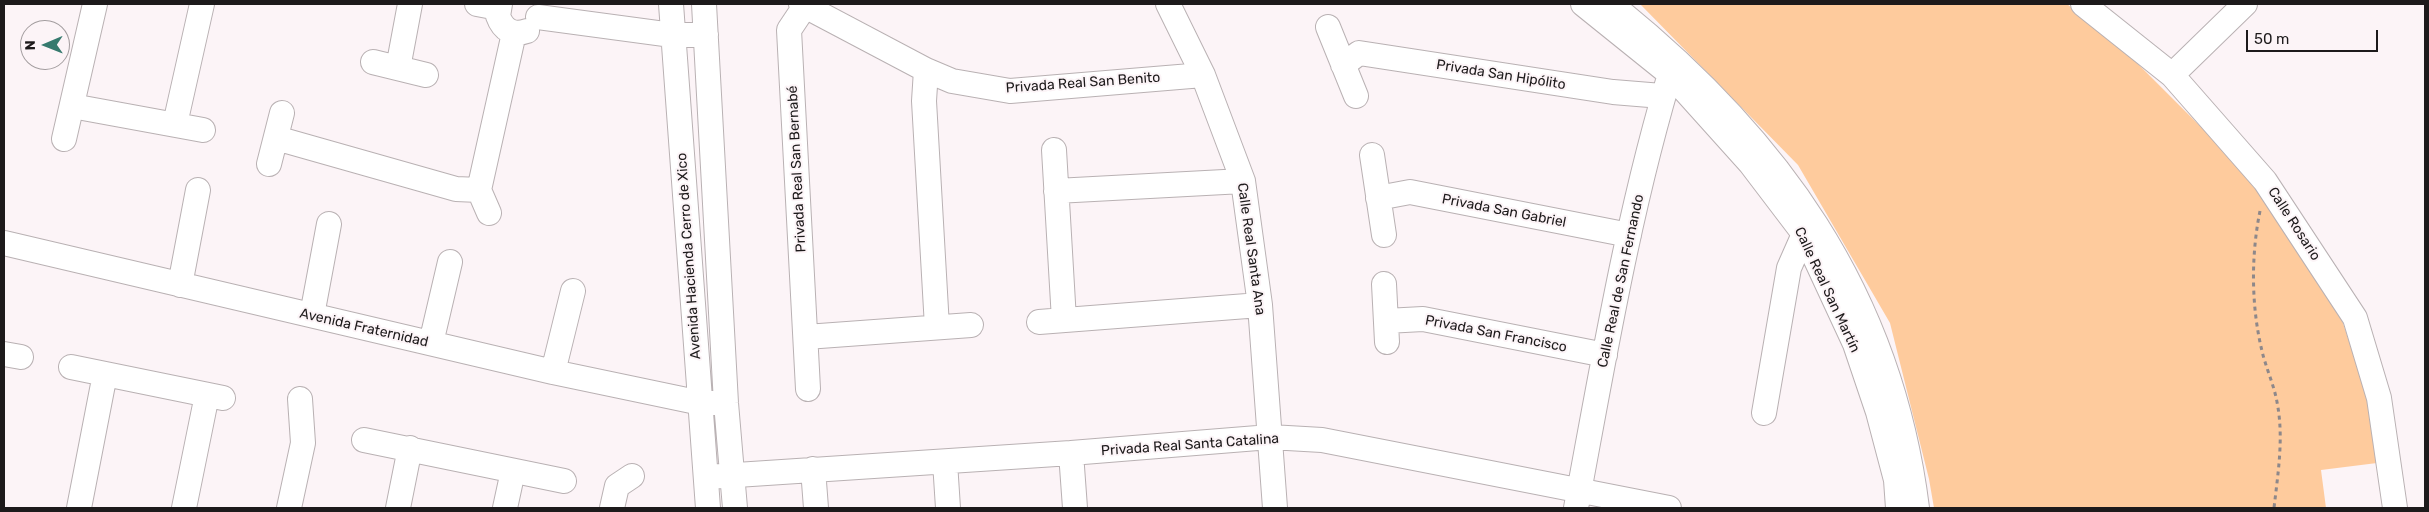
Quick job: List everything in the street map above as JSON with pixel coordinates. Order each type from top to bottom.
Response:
[{"type":"street","points":[[64,139],[95,4]]},
{"type":"street","points":[[175,124],[202,4]]},
{"type":"street","points":[[398,68],[410,4]]},
{"type":"street","name":"Avenida Hacienda Cerro de Xico","points":[[671,4],[708,508]]},
{"type":"street","name":"Avenida Hacienda Cerro de Xico","points":[[704,4],[726,402],[735,508]]},
{"type":"street","name":"Calle Real Santa Ana","points":[[1168,4],[1203,74],[1243,181],[1260,305],[1275,508]]},
{"type":"street","name":"Calle Real San Martín","points":[[1583,4],[1712,93],[1764,151],[1816,223],[1846,276],[1874,335],[1897,408],[1913,478],[1916,508]]},
{"type":"street","name":"Calle Real San Martín","points":[[1611,4],[1672,66],[1804,234],[1855,344],[1878,412],[1896,480],[1898,508]]},
{"type":"street","name":"Calle Rosario","points":[[2083,4],[2172,75],[2265,181],[2355,318],[2379,398],[2395,508]]},
{"type":"street","points":[[2172,75],[2244,4]]},
{"type":"street","points":[[492,5],[501,24],[514,33],[529,30],[537,10],[672,35],[706,35]]},
{"type":"street","name":"Privada Real San Benito","points":[[803,5],[926,70],[952,81],[1010,91],[1203,74]]},
{"type":"street","name":"Privada Real San Bernabé","points":[[803,5],[790,30],[808,389]]},
{"type":"street","points":[[1328,26],[1356,96]]},
{"type":"street","points":[[489,213],[479,190],[514,33]]},
{"type":"street","name":"Privada San Hipólito","points":[[1343,65],[1359,53],[1603,91],[1662,96]]},
{"type":"street","points":[[373,62],[426,75]]},
{"type":"street","name":"Calle Real de San Fernando","points":[[1578,499],[1629,235],[1662,96],[1672,66]]},
{"type":"street","points":[[926,70],[924,101],[937,327]]},
{"type":"street","points":[[72,106],[203,130]]},
{"type":"street","points":[[269,164],[282,113]]},
{"type":"street","points":[[276,138],[456,189],[479,190]]},
{"type":"street","points":[[1054,150],[1064,320]]},
{"type":"street","points":[[1372,155],[1384,235]]},
{"type":"street","points":[[1056,191],[1243,181]]},
{"type":"street","points":[[180,285],[198,190]]},
{"type":"street","name":"Privada San Gabriel","points":[[1378,198],[1410,192],[1629,235]]},
{"type":"street","points":[[312,315],[328,224]]},
{"type":"street","points":[[1764,413],[1789,268],[1804,234]]},
{"type":"street","name":"Avenida Fraternidad","points":[[4,243],[554,372],[701,403],[726,402]]},
{"type":"street","points":[[430,343],[450,262]]},
{"type":"street","name":"Privada San Francisco","points":[[1384,284],[1387,331],[1423,319],[1605,355]]},
{"type":"street","points":[[554,372],[572,291]]},
{"type":"street","points":[[1039,322],[1260,305]]},
{"type":"street","points":[[806,337],[971,325]]},
{"type":"street","points":[[71,367],[215,397],[184,508]]},
{"type":"street","points":[[79,508],[105,374]]},
{"type":"street","points":[[289,508],[303,443],[300,399]]},
{"type":"street","name":"Privada Real Santa Catalina","points":[[706,477],[945,462],[1270,437],[1322,440],[1578,499],[1669,508]]},
{"type":"street","points":[[364,440],[564,481]]},
{"type":"street","points":[[398,508],[410,448]]},
{"type":"street","points":[[1071,453],[1075,508]]},
{"type":"street","points":[[945,462],[948,508]]},
{"type":"street","points":[[813,469],[816,508]]},
{"type":"street","points":[[506,508],[513,471]]},
{"type":"street","points":[[612,508],[617,486],[632,476]]},
{"type":"path","points":[[2265,181],[2255,234],[2254,273],[2262,350],[2277,401],[2280,430],[2274,508]]},
{"type":"shaded area","points":[[1640,4],[2067,4],[2125,51],[2259,185],[2342,320],[2367,396],[2377,463],[2321,470],[2326,508],[1934,508],[1929,479],[1890,323],[1798,165]]}]
